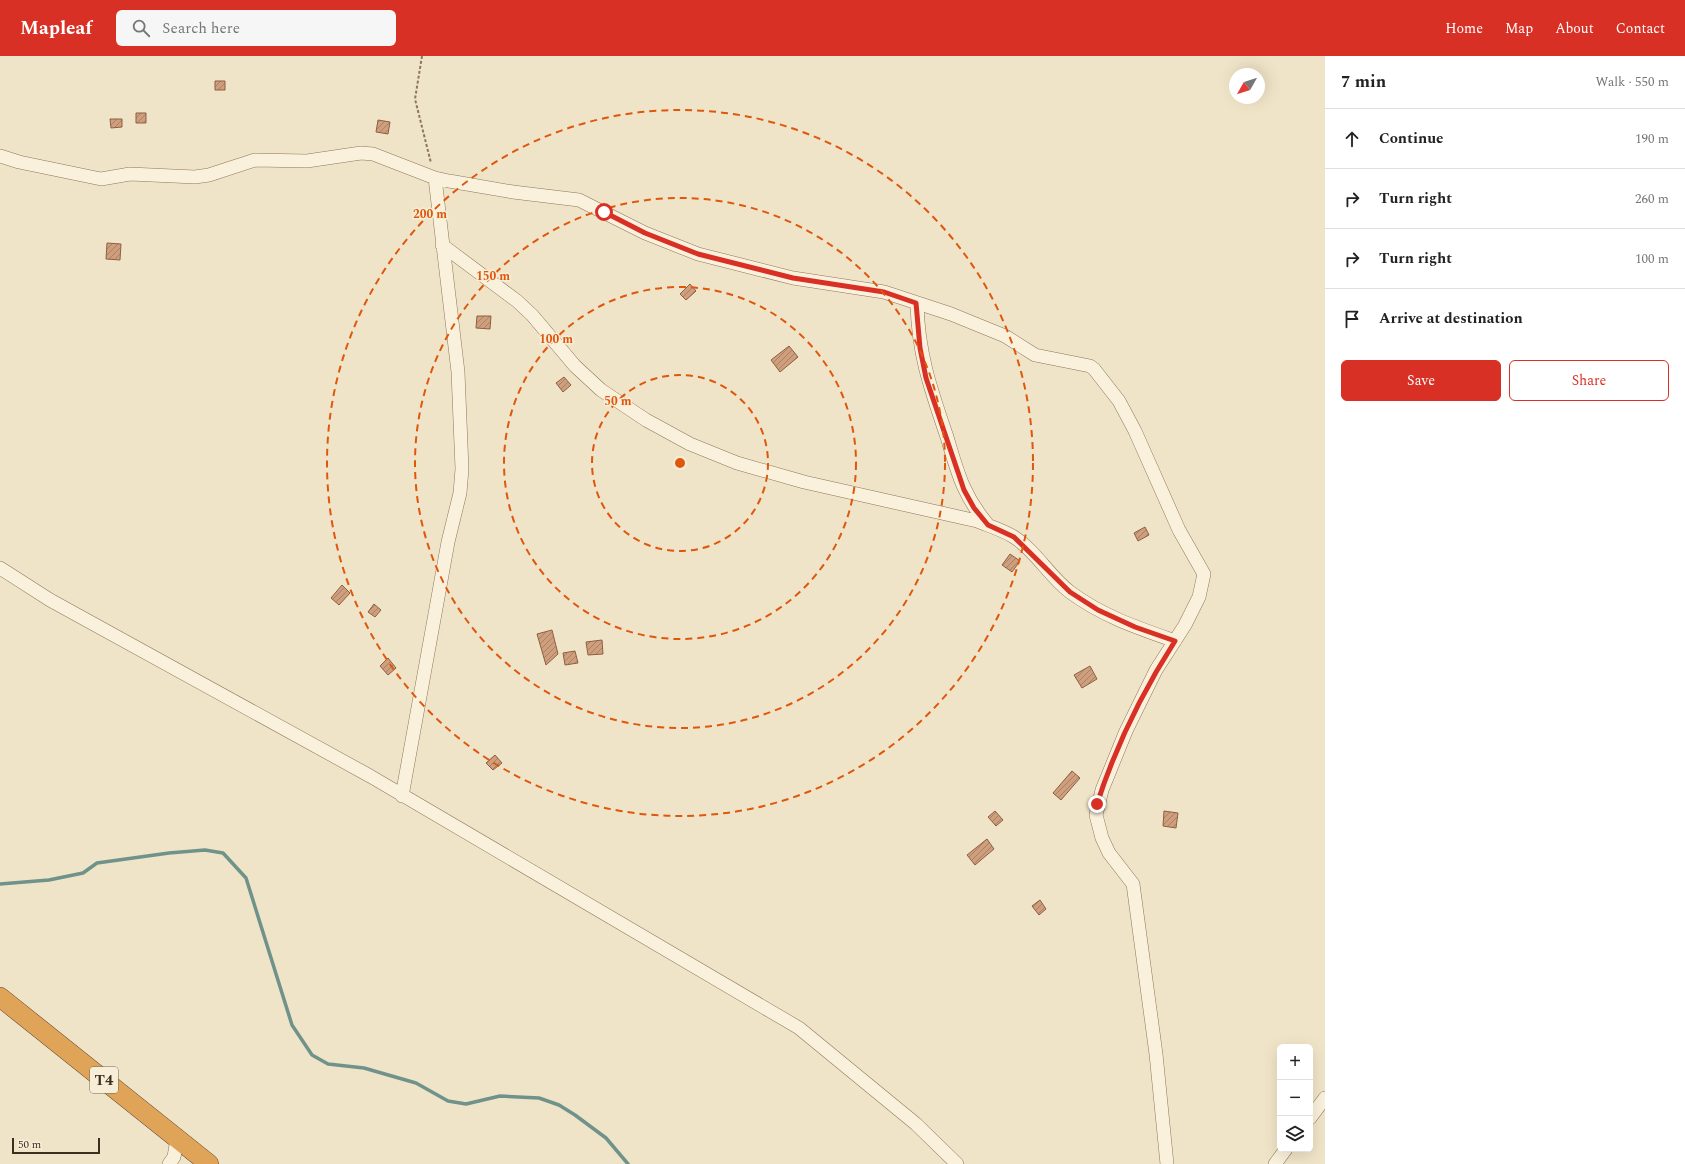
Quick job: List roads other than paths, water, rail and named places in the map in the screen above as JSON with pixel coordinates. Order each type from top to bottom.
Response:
[{"type":"highway","name":"T4","points":[[0,996],[208,1164]]},
{"type":"street","points":[[0,156],[19,162],[101,179],[130,174],[195,177],[209,175],[255,160],[307,160],[361,153],[373,154],[435,178],[513,192],[579,200],[645,233],[698,254],[793,278],[884,292],[951,314],[1005,336],[1035,355],[1090,366],[1094,369],[1119,401],[1135,431],[1179,530],[1204,574],[1199,597],[1175,641],[1156,670],[1126,731],[1102,790],[1096,815],[1102,838],[1109,853],[1133,884],[1154,1039],[1167,1164]]},
{"type":"street","points":[[402,796],[448,542],[460,493],[462,469],[458,372],[435,178]]},
{"type":"street","points":[[442,245],[517,300],[532,315],[575,366],[601,390],[646,420],[690,444],[737,463],[797,480],[988,525],[1014,537],[1070,592],[1098,610],[1135,627],[1175,641]]},
{"type":"street","points":[[916,303],[920,348],[926,378],[936,409],[964,490],[974,508],[988,525]]},
{"type":"street","points":[[0,568],[50,600],[402,796],[799,1028],[916,1124],[957,1164]]},
{"type":"street","points":[[1312,1116],[1325,1098]]},
{"type":"street","points":[[169,1164],[174,1157],[177,1139]]},
{"type":"street","points":[[1275,1164],[1284,1152]]},
{"type":"waterway","points":[[0,884],[49,880],[83,873],[97,863],[169,853],[205,850],[223,853],[246,878],[292,1025],[312,1055],[328,1064],[364,1068],[416,1083],[448,1101],[466,1104],[500,1096],[539,1098],[559,1105],[575,1115],[606,1138],[628,1164]]}]
